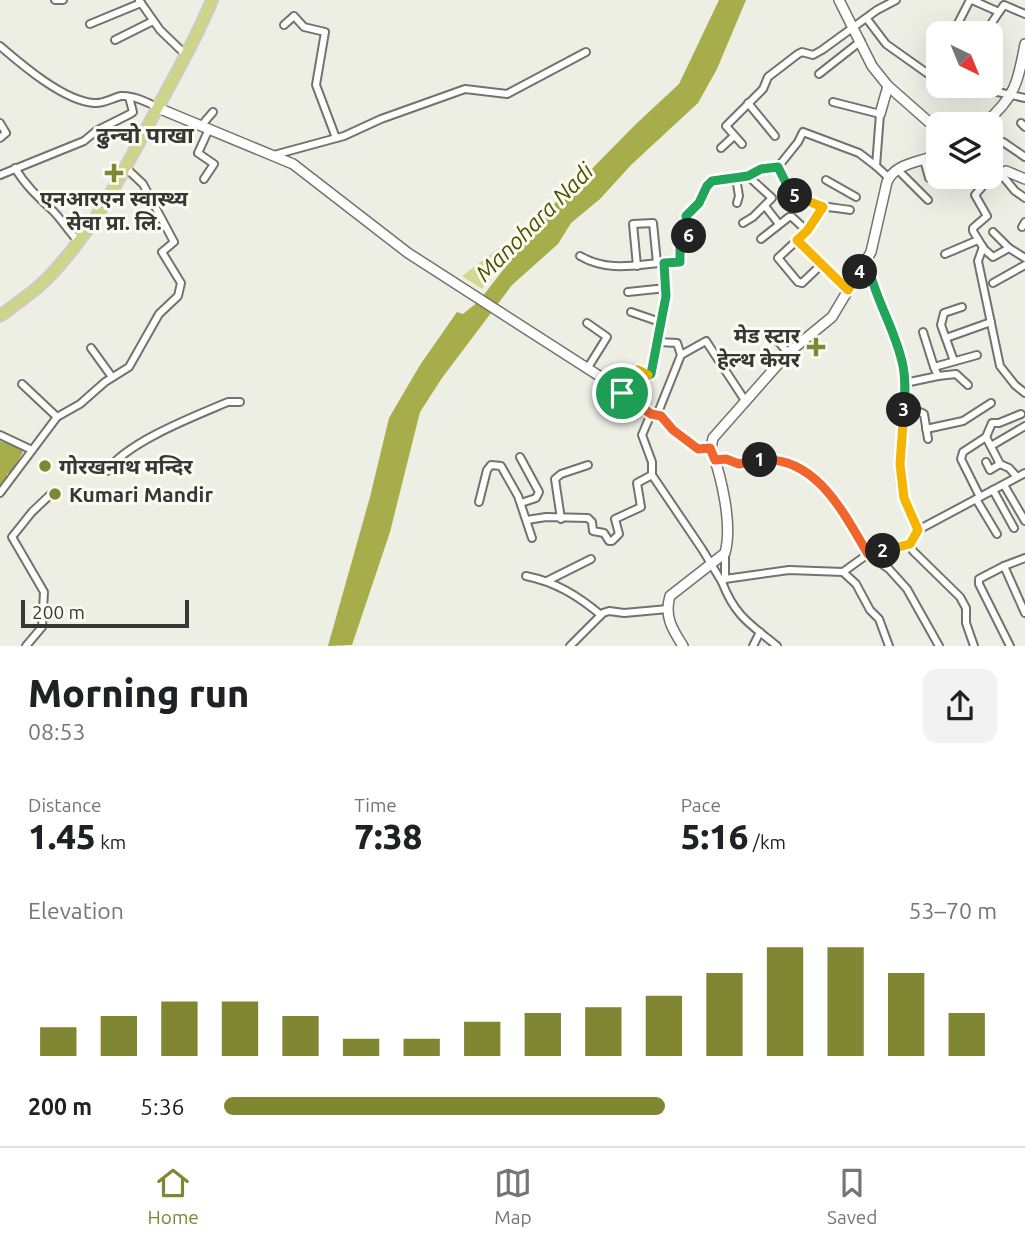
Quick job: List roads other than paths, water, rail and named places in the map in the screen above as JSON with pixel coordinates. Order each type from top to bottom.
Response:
[{"type":"main road","points":[[0,316],[39,286],[78,241],[126,168],[187,55],[212,0]]},
{"type":"street","points":[[55,0],[62,0]]},
{"type":"street","points":[[839,0],[872,66],[888,86],[926,119]]},
{"type":"street","points":[[742,144],[726,126],[763,89],[768,77],[802,52],[813,55],[822,50],[896,0]]},
{"type":"street","points":[[960,21],[971,0],[999,12]]},
{"type":"street","points":[[90,24],[140,2],[153,21],[177,48],[187,55]]},
{"type":"street","points":[[993,21],[1004,5],[1025,14]]},
{"type":"street","points":[[284,25],[294,16],[304,27],[325,32],[316,85],[337,138]]},
{"type":"street","points":[[867,19],[886,44],[926,72]]},
{"type":"street","points":[[115,40],[153,21]]},
{"type":"street","points":[[819,74],[861,41]]},
{"type":"street","points":[[996,112],[1013,94],[1019,79],[1025,44]]},
{"type":"street","points":[[0,47],[48,84],[85,101],[101,103],[121,96],[130,97],[300,168],[379,232],[654,414],[698,449],[710,448]]},
{"type":"street","points":[[274,155],[337,138],[381,119],[466,89],[507,94],[586,52]]},
{"type":"street","points":[[876,166],[880,114],[888,86]]},
{"type":"street","points":[[1003,92],[1025,98]]},
{"type":"street","points":[[0,175],[84,141],[96,131],[133,112],[130,97]]},
{"type":"street","points":[[833,102],[880,114]]},
{"type":"street","points":[[748,103],[775,136]]},
{"type":"street","points":[[204,179],[214,164],[198,153],[212,112]]},
{"type":"street","points":[[0,123],[6,133],[0,138]]},
{"type":"street","points":[[580,256],[594,264],[608,267],[680,262],[680,244],[690,238],[686,216],[699,203],[707,186],[712,181],[748,176],[761,169],[778,167],[803,132],[859,153],[889,178]]},
{"type":"street","points":[[721,148],[734,136]]},
{"type":"street","points":[[1003,142],[1025,158]]},
{"type":"street","points":[[777,646],[737,613],[729,602],[723,580],[728,525],[715,460],[710,448],[713,438],[788,353],[832,317],[867,261],[889,178],[897,169],[907,164],[924,160],[926,167]]},
{"type":"street","points":[[778,167],[790,191],[796,196],[823,207],[850,210]]},
{"type":"street","points":[[15,168],[26,186],[53,210],[78,241]]},
{"type":"street","points":[[0,492],[57,417],[80,404],[134,360],[159,314],[178,296],[181,283],[162,252],[174,242],[143,184],[126,168]]},
{"type":"street","points":[[897,169],[928,200]]},
{"type":"street","points":[[1003,171],[1023,174]]},
{"type":"street","points":[[743,223],[771,200],[771,196],[748,176]]},
{"type":"street","points":[[1003,177],[1025,198]]},
{"type":"street","points":[[736,178],[739,197],[737,202]]},
{"type":"street","points":[[826,180],[856,197]]},
{"type":"street","points":[[980,189],[975,195],[987,216],[972,228],[980,244],[993,257],[1009,248]]},
{"type":"street","points":[[765,206],[779,224]]},
{"type":"street","points":[[821,265],[805,282],[798,282],[778,258],[807,231],[823,207]]},
{"type":"street","points":[[761,239],[792,217],[807,231]]},
{"type":"street","points":[[622,393],[638,370],[649,376],[654,366],[652,360],[658,342],[666,288],[653,223],[633,224],[636,266]]},
{"type":"street","points":[[993,232],[1009,248],[1025,258]]},
{"type":"street","points":[[797,240],[848,290]]},
{"type":"street","points":[[946,254],[980,244]]},
{"type":"street","points":[[980,244],[978,261],[1000,366],[1025,393]]},
{"type":"street","points":[[867,261],[871,280],[901,358],[905,383],[900,464],[904,498],[918,530]]},
{"type":"street","points":[[993,283],[1025,265]]},
{"type":"street","points":[[628,292],[666,288]]},
{"type":"street","points":[[954,360],[942,325],[944,313],[962,307]]},
{"type":"street","points":[[631,312],[660,322]]},
{"type":"street","points":[[946,338],[991,322]]},
{"type":"street","points":[[587,323],[607,337],[587,369]]},
{"type":"street","points":[[923,332],[938,376]]},
{"type":"street","points":[[773,335],[788,353]]},
{"type":"street","points":[[723,580],[652,475],[652,462],[642,435],[681,355],[706,341],[746,402]]},
{"type":"street","points":[[658,342],[677,343],[681,355]]},
{"type":"street","points":[[91,348],[112,377]]},
{"type":"street","points":[[934,367],[977,355]]},
{"type":"street","points":[[905,383],[956,374],[968,385]]},
{"type":"street","points":[[22,384],[57,417]]},
{"type":"street","points":[[107,471],[114,461],[154,437],[228,402],[240,402]]},
{"type":"street","points":[[926,429],[963,421],[991,403]]},
{"type":"street","points":[[903,414],[924,414],[928,439]]},
{"type":"street","points":[[997,534],[961,459],[963,452],[986,437],[992,423],[1021,414]]},
{"type":"street","points":[[990,446],[1025,426]]},
{"type":"street","points":[[0,435],[32,450]]},
{"type":"street","points":[[986,437],[1000,464],[1017,477]]},
{"type":"street","points":[[520,457],[539,492],[536,498],[521,503]]},
{"type":"street","points":[[715,460],[726,459],[739,464],[776,460],[809,474],[837,502],[868,554],[900,581],[939,646]]},
{"type":"street","points":[[986,462],[990,470],[1000,464]]},
{"type":"street","points":[[479,502],[487,470],[491,465],[501,466],[521,503],[532,538]]},
{"type":"street","points":[[561,519],[555,479],[561,474],[588,465]]},
{"type":"street","points":[[723,580],[789,570],[843,572],[868,554],[910,544],[918,530],[1025,473]]},
{"type":"street","points":[[527,520],[546,517],[587,518],[592,522],[593,531],[604,533],[609,541],[615,540],[619,534],[615,519],[641,506],[638,482],[652,475]]},
{"type":"street","points":[[1004,485],[1025,521]]},
{"type":"street","points":[[993,490],[1014,528]]},
{"type":"street","points":[[26,646],[42,627],[44,592],[12,537],[52,493]]},
{"type":"street","points":[[910,544],[913,551],[960,597],[966,608],[966,623],[974,646]]},
{"type":"street","points":[[682,646],[670,624],[668,602],[673,592],[724,553]]},
{"type":"street","points":[[1010,646],[979,579],[1025,558]]},
{"type":"street","points":[[547,581],[591,559]]},
{"type":"street","points":[[1004,566],[1025,613]]},
{"type":"street","points":[[843,572],[856,584],[870,610],[879,618],[889,646]]},
{"type":"street","points":[[526,576],[547,581],[583,601],[601,615]]},
{"type":"street","points":[[570,646],[601,615],[609,611],[624,613],[668,609]]},
{"type":"street","points":[[752,646],[761,632]]},
{"type":"place","name":"एनआरएन स्वास्थ्य सेवा प्रा. लि.","points":[[114,173]]},
{"type":"place","name":"मेड स्टार हेल्थ केयर","points":[[816,347]]},
{"type":"place","name":"गोरखनाथ मन्दिर","points":[[45,466]]},
{"type":"place","name":"Kumari Mandir","points":[[55,494]]},
{"type":"district","name":"ढुन्चो पाखा","points":[[145,134]]},
{"type":"water label","name":"Manohara Nadi","points":[[534,222]]}]
